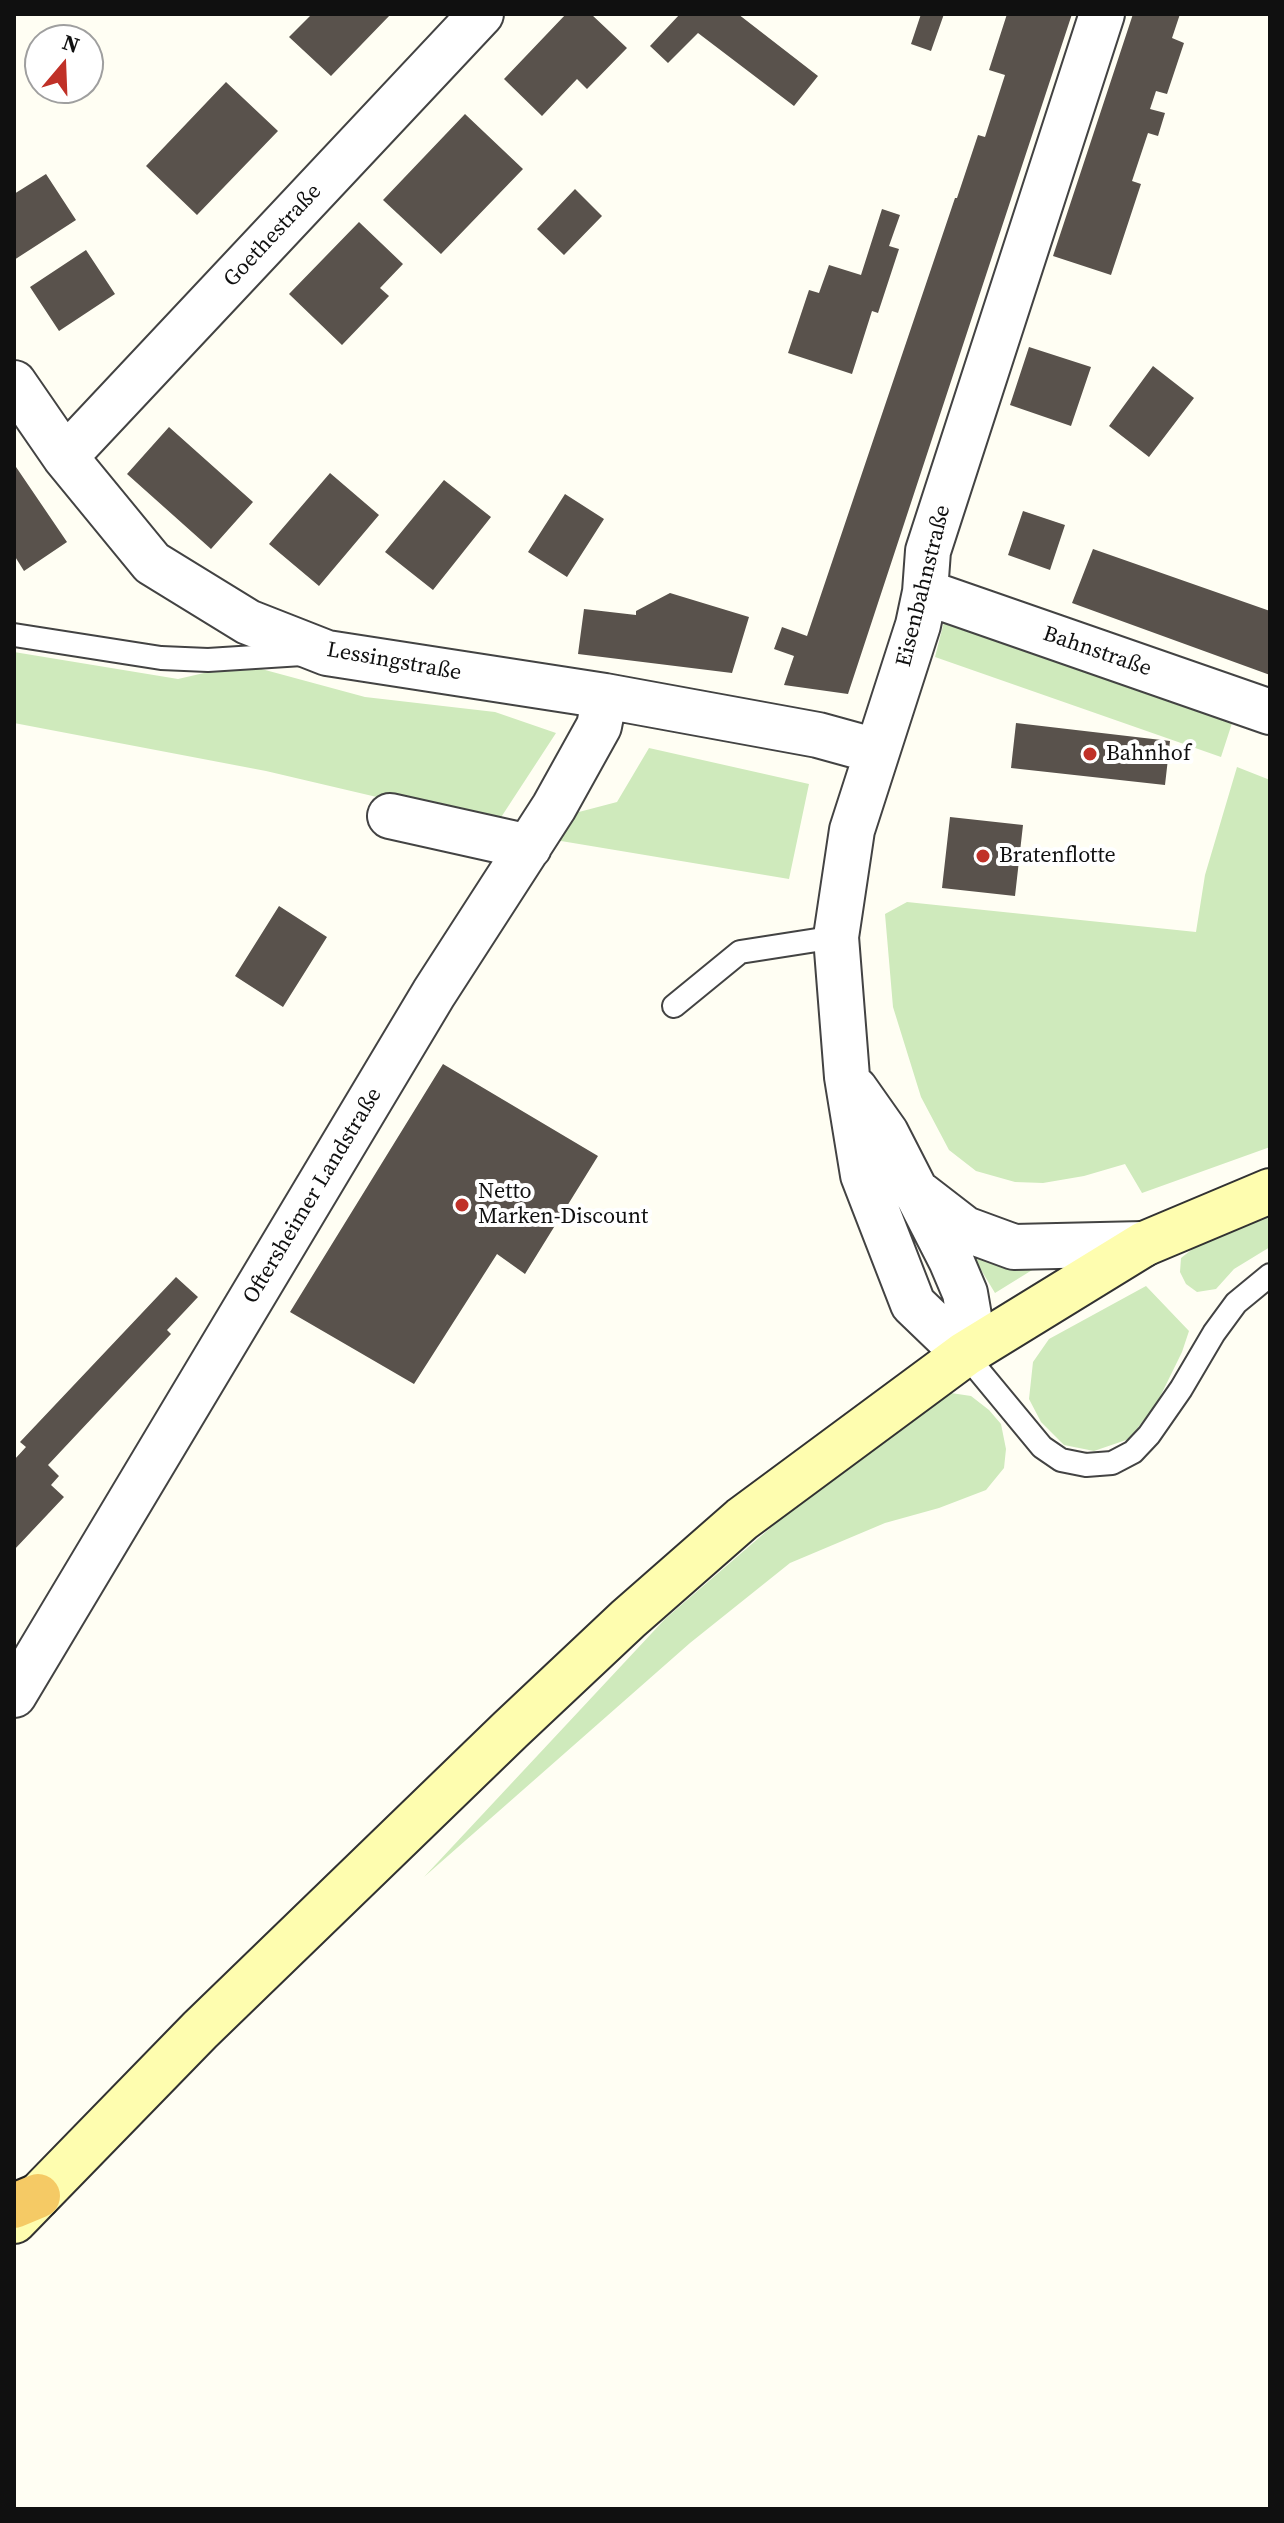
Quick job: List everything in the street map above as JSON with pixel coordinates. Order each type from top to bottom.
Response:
[{"type":"main road","points":[[22,2208],[279,1953],[628,1619],[742,1519],[965,1354],[1144,1244],[1270,1191]]},
{"type":"street","name":"Goethestraße","points":[[65,457],[481,14]]},
{"type":"street","name":"Eisenbahnstraße","points":[[965,1354],[913,1304],[863,1175],[847,1077],[836,937],[852,830],[918,625],[925,592],[928,551],[1102,14]]},
{"type":"street","name":"Lessingstraße","points":[[14,383],[65,457],[152,563],[248,622],[327,653],[605,696],[818,735],[876,751]]},
{"type":"street","name":"Bahnstraße","points":[[925,592],[1270,712]]},
{"type":"street","name":"Oftersheimer Landstraße","points":[[14,1695],[426,1007],[554,807],[599,726],[605,696]]},
{"type":"street","points":[[390,816],[529,847]]},
{"type":"street","points":[[847,1077],[886,1133],[951,1260],[965,1293],[970,1322],[965,1354]]},
{"type":"street","points":[[913,1189],[965,1229],[1014,1247],[1144,1244]]},
{"type":"lane","points":[[14,635],[161,658],[208,660],[327,653]]},
{"type":"lane","points":[[674,1006],[740,952],[836,937]]},
{"type":"lane","points":[[965,1354],[1042,1447],[1061,1460],[1086,1465],[1112,1463],[1133,1452],[1149,1435],[1236,1303],[1270,1275]]},
{"type":"green space","points":[[947,610],[1234,717],[1221,757],[935,657]]},
{"type":"green space","points":[[14,652],[178,679],[243,664],[365,697],[495,712],[556,733],[496,825],[266,771],[14,723]]},
{"type":"green space","points":[[649,748],[809,784],[789,879],[555,840],[575,813],[617,802]]},
{"type":"green space","points":[[1237,767],[1270,780],[1270,1147],[1142,1193],[1125,1164],[1084,1176],[1043,1183],[1015,1182],[976,1171],[949,1150],[921,1097],[893,1007],[885,914],[907,902],[1196,932],[1205,875]]},
{"type":"green space","points":[[1270,1206],[1270,1247],[1234,1269],[1216,1289],[1197,1292],[1186,1284],[1180,1272],[1181,1258],[1195,1247]]},
{"type":"green space","points":[[972,1255],[1037,1267],[995,1293]]},
{"type":"green space","points":[[1146,1286],[1189,1331],[1157,1403],[1129,1439],[1094,1451],[1064,1445],[1041,1422],[1029,1399],[1033,1362],[1049,1339]]},
{"type":"green space","points":[[951,1393],[971,1396],[1001,1424],[1006,1449],[1004,1468],[986,1490],[939,1508],[885,1523],[790,1563],[690,1643],[424,1877],[665,1619],[827,1479]]},
{"type":"building","points":[[312,14],[391,14],[331,76],[289,37]]},
{"type":"building","points":[[566,14],[591,14],[627,48],[587,89],[577,79],[542,116],[504,79]]},
{"type":"building","points":[[680,14],[738,14],[818,76],[794,106],[698,33],[668,63],[650,46]]},
{"type":"building","points":[[921,14],[944,14],[931,51],[911,44]]},
{"type":"building","points":[[1007,14],[1072,14],[848,694],[784,685],[794,656],[774,649],[782,627],[807,636],[955,198],[978,135],[985,137],[1005,75],[989,70]]},
{"type":"building","points":[[1133,14],[1180,14],[1172,38],[1184,43],[1167,94],[1156,91],[1150,109],[1165,113],[1158,136],[1148,133],[1132,181],[1141,184],[1111,275],[1053,256]]},
{"type":"building","points":[[226,82],[278,131],[197,215],[146,166]]},
{"type":"building","points":[[465,114],[523,169],[441,254],[383,200]]},
{"type":"building","points":[[46,174],[76,220],[14,260],[14,194]]},
{"type":"building","points":[[575,189],[602,216],[564,255],[537,229]]},
{"type":"building","points":[[882,209],[900,215],[889,246],[899,249],[878,313],[872,311],[852,374],[788,353],[809,290],[819,293],[829,265],[861,275]]},
{"type":"building","points":[[359,222],[403,264],[380,288],[389,296],[342,345],[289,294]]},
{"type":"building","points":[[86,250],[115,294],[59,331],[30,287]]},
{"type":"building","points":[[1029,347],[1091,367],[1071,426],[1010,405]]},
{"type":"building","points":[[1153,366],[1194,398],[1149,457],[1109,426]]},
{"type":"building","points":[[169,427],[253,502],[211,549],[127,474]]},
{"type":"building","points":[[14,464],[67,542],[24,571],[14,555]]},
{"type":"building","points":[[330,473],[379,515],[319,586],[269,544]]},
{"type":"building","points":[[444,480],[491,517],[433,590],[385,552]]},
{"type":"building","points":[[565,494],[604,519],[567,577],[528,552]]},
{"type":"building","points":[[1023,511],[1065,525],[1050,570],[1008,555]]},
{"type":"building","points":[[1093,549],[1270,611],[1270,675],[1072,603]]},
{"type":"building","points":[[670,593],[749,617],[732,673],[578,654],[584,609],[636,615],[636,611]]},
{"type":"building","name":"Bahnhof","points":[[1016,723],[1170,741],[1165,785],[1011,768]]},
{"type":"building","name":"Bratenflotte","points":[[950,817],[1023,825],[1015,896],[942,888]]},
{"type":"building","points":[[279,906],[327,937],[283,1007],[235,976]]},
{"type":"building","name":"Netto Marken-Discount","points":[[443,1064],[598,1156],[525,1274],[497,1254],[414,1384],[290,1312]]},
{"type":"building","points":[[176,1277],[198,1297],[167,1330],[171,1334],[48,1465],[59,1476],[51,1485],[64,1497],[14,1550],[14,1460],[26,1447],[20,1442]]},
{"type":"place","name":"Bahnhof","points":[[1090,754]]},
{"type":"place","name":"Bratenflotte","points":[[983,856]]},
{"type":"place","name":"Netto Marken-Discount","points":[[462,1205]]}]
